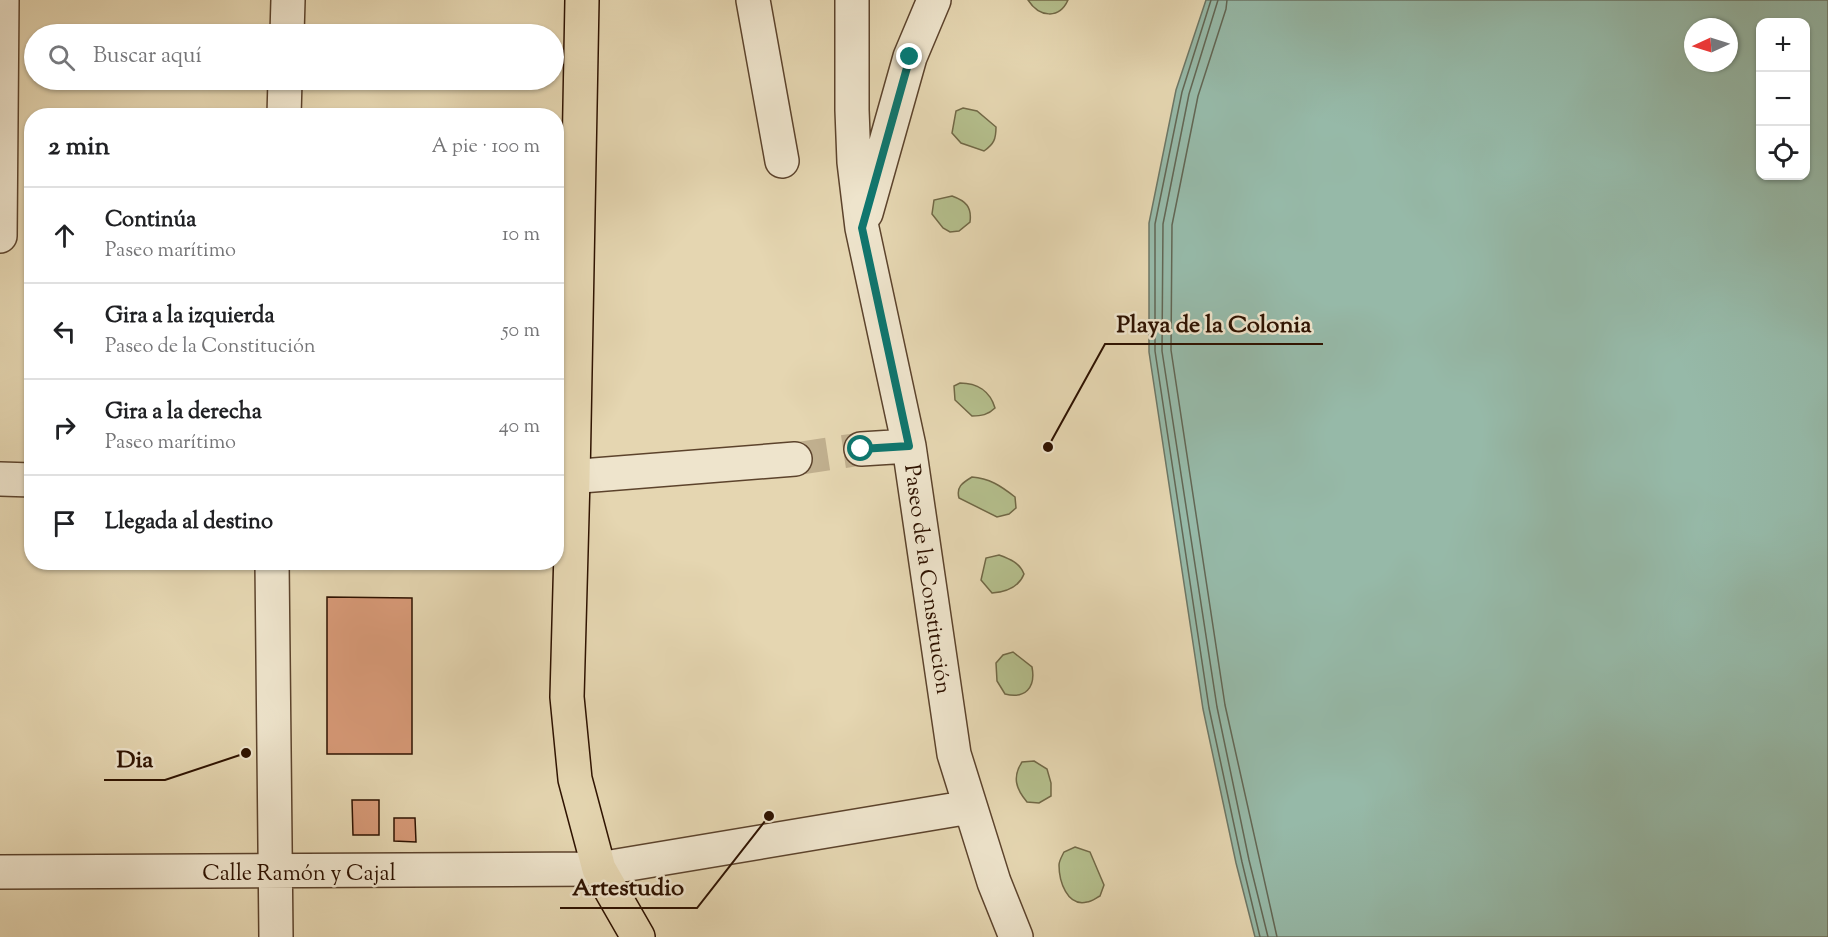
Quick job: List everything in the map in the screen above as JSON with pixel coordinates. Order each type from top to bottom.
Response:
[{"type":"main road","points":[[582,0],[565,478],[567,697],[575,779],[599,869],[638,937]]},
{"type":"street","points":[[0,236],[2,0]]},
{"type":"street","points":[[287,24],[288,0]]},
{"type":"street","points":[[753,0],[782,161]]},
{"type":"street","name":"Paseo de la Constitución","points":[[852,0],[853,141],[862,228],[909,446],[954,754],[994,882],[1015,936]]},
{"type":"street","points":[[862,228],[910,57],[934,0]]},
{"type":"street","points":[[284,108],[285,90]]},
{"type":"street","points":[[861,449],[909,446]]},
{"type":"street","points":[[565,478],[795,459]]},
{"type":"street","points":[[0,479],[24,480]]},
{"type":"street","points":[[272,570],[276,937]]},
{"type":"street","name":"Calle Ramón y Cajal","points":[[0,872],[599,869],[970,807]]},
{"type":"green space","points":[[1028,0],[1068,0],[1060,11],[1049,14],[1038,10]]},
{"type":"green space","points":[[963,108],[977,111],[996,127],[994,141],[984,151],[961,143],[952,133],[956,111]]},
{"type":"green space","points":[[952,196],[967,205],[970,222],[959,231],[950,232],[943,228],[932,214],[934,200]]},
{"type":"green space","points":[[960,383],[982,389],[990,397],[995,408],[984,415],[972,416],[955,400],[954,386]]},
{"type":"green space","points":[[972,477],[995,483],[1005,489],[1015,497],[1016,508],[1009,514],[997,517],[959,498],[958,491],[961,486]]},
{"type":"green space","points":[[999,555],[1017,564],[1024,574],[1022,579],[1011,588],[992,593],[981,580],[986,558]]},
{"type":"green space","points":[[1013,652],[1032,667],[1033,674],[1028,690],[1018,695],[1005,694],[997,681],[996,663],[1003,655]]},
{"type":"green space","points":[[1034,761],[1047,769],[1051,783],[1051,796],[1039,803],[1027,802],[1020,792],[1016,778],[1022,762]]},
{"type":"green space","points":[[1075,847],[1090,852],[1104,885],[1100,896],[1089,902],[1080,903],[1069,897],[1061,878],[1059,865],[1061,858],[1064,852]]},
{"type":"water","points":[[1206,0],[1828,0],[1828,937],[1255,937],[1236,863],[1203,709],[1149,352],[1149,223],[1176,90]]},
{"type":"building","points":[[327,597],[412,598],[412,754],[327,754]]},
{"type":"building","points":[[352,800],[379,800],[379,835],[353,835]]},
{"type":"building","points":[[394,818],[415,818],[416,842],[394,841]]},
{"type":"tunnel","points":[[795,459],[861,449]]},
{"type":"place","name":"Playa de la Colonia","points":[[1048,447]]},
{"type":"place","name":"Dia","points":[[246,753]]},
{"type":"place","name":"Artestudio","points":[[769,816]]},
{"type":"route","points":[[861,449],[909,446],[862,228],[910,57]]}]
